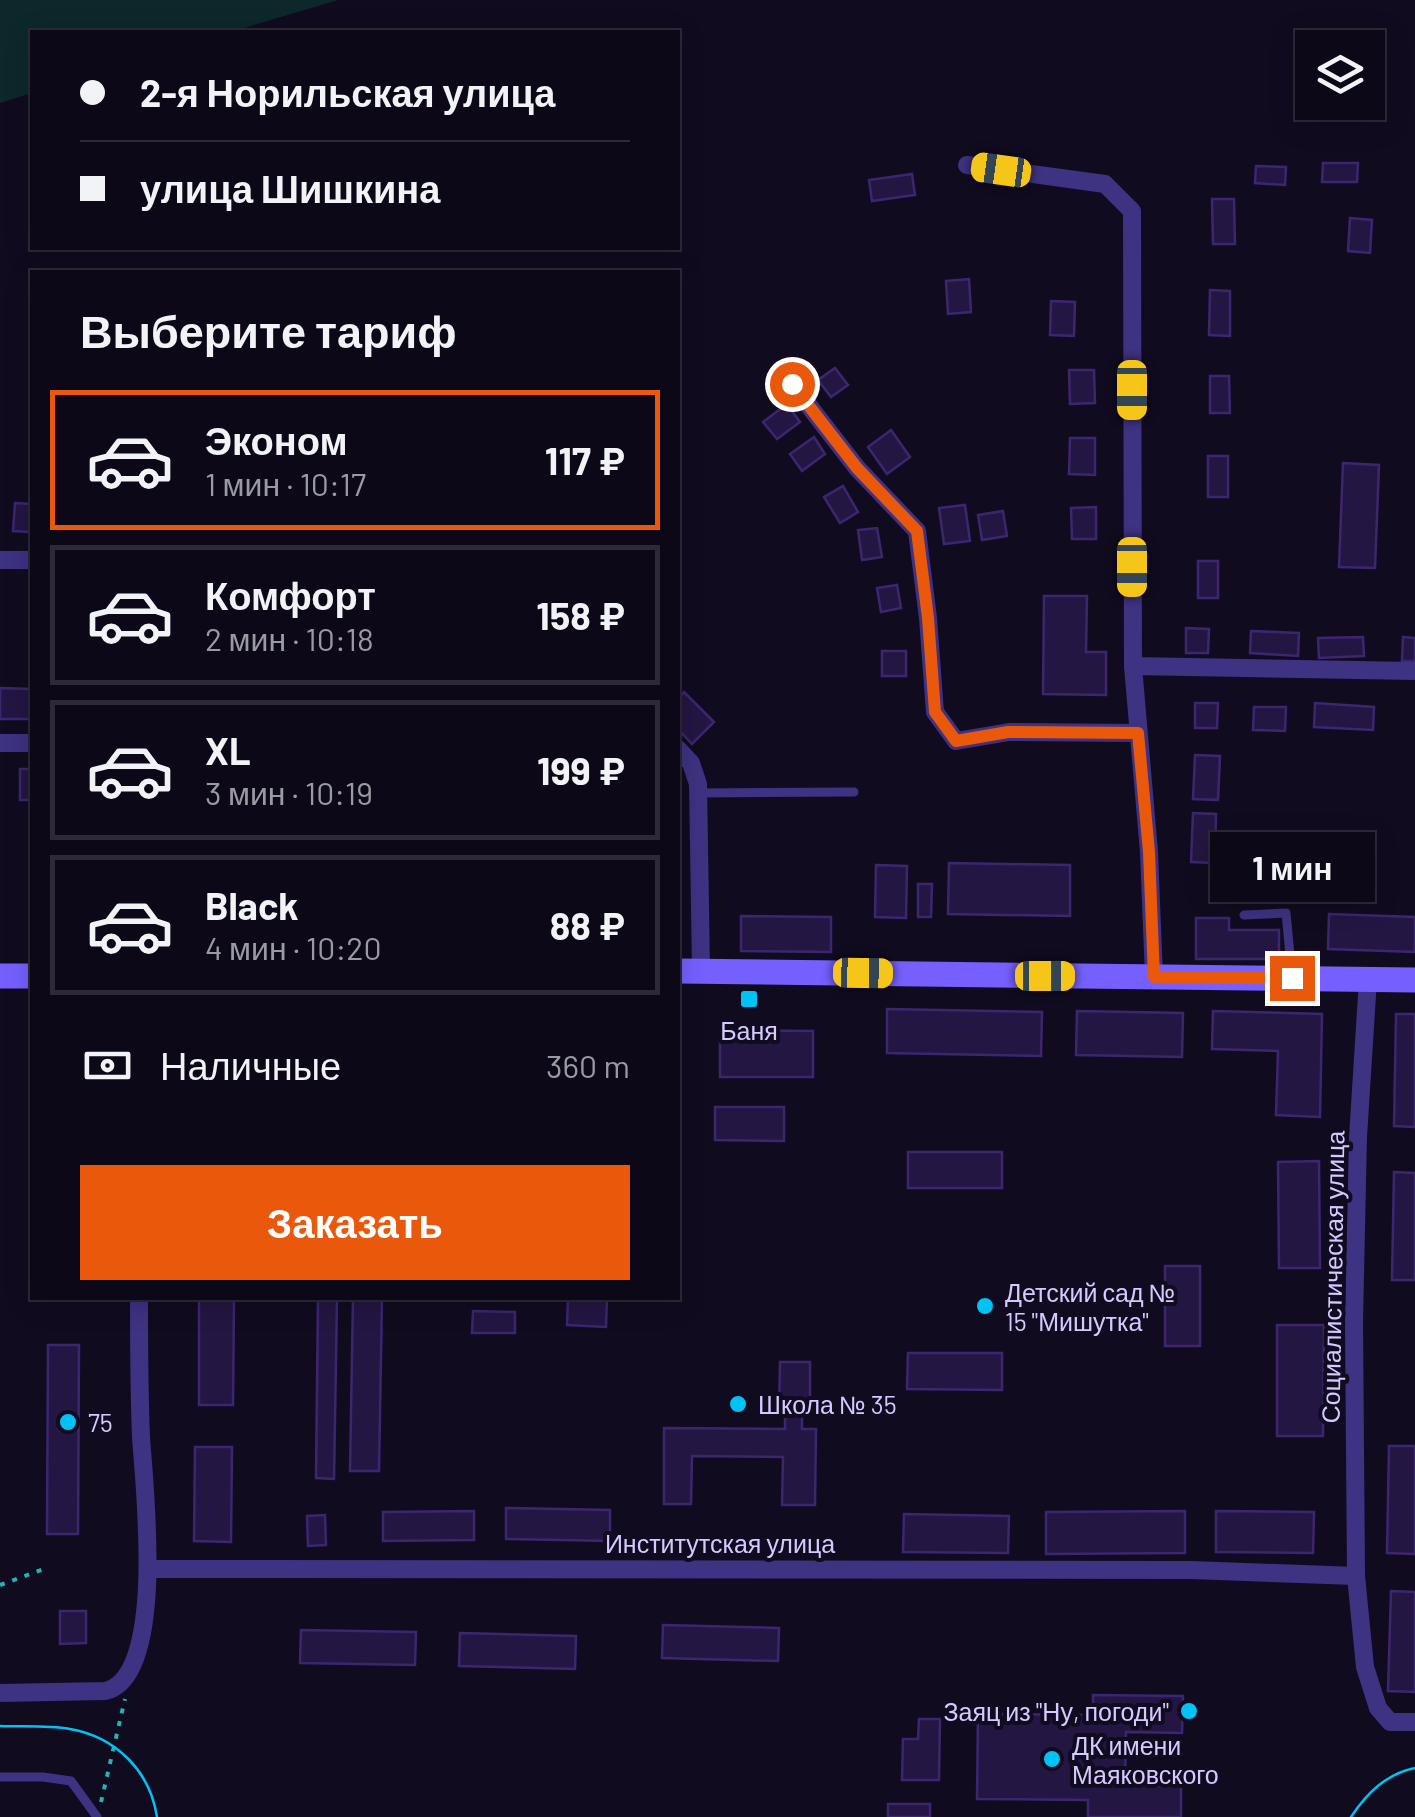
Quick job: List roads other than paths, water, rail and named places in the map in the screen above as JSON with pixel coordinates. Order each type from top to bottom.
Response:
[{"type":"main road","points":[[689,971],[1415,980]]},
{"type":"main road","points":[[0,976],[30,976]]},
{"type":"street","points":[[966,165],[1105,184],[1132,211],[1133,666],[1149,852],[1154,977]]},
{"type":"street","points":[[792,384],[857,468],[917,531],[935,712],[956,741],[1008,732],[1138,733]]},
{"type":"street","points":[[0,560],[30,560]]},
{"type":"street","points":[[1133,666],[1415,671]]},
{"type":"street","points":[[0,743],[30,743]]},
{"type":"street","points":[[680,751],[696,772],[698,792],[689,971]]},
{"type":"street","name":"Социалистическая улица","points":[[1356,1576],[1354,1291],[1368,979]]},
{"type":"street","points":[[0,1693],[113,1690],[132,1666],[143,1632],[149,1569],[139,1300]]},
{"type":"street","name":"Институтская улица","points":[[149,1569],[1191,1570],[1356,1576]]},
{"type":"street","points":[[1356,1576],[1366,1666],[1378,1708],[1390,1722],[1415,1722]]},
{"type":"lane","points":[[698,792],[854,792]]},
{"type":"lane","points":[[1244,915],[1286,913],[1292,978]]},
{"type":"lane","points":[[0,1777],[44,1777],[71,1782],[98,1816]]},
{"type":"tram line","points":[[0,1726],[61,1728],[87,1733],[116,1748],[139,1771],[157,1817]]},
{"type":"tram line","points":[[1351,1817],[1378,1786],[1415,1768]]},
{"type":"place","name":"Баня","points":[[749,999]]},
{"type":"place","name":"Детский сад № 15 \"Мишутка\"","points":[[985,1306]]},
{"type":"place","name":"Школа № 35","points":[[738,1404]]},
{"type":"place","name":"75","points":[[68,1422]]},
{"type":"place","name":"Заяц из \"Ну, погоди\"","points":[[1189,1711]]},
{"type":"place","name":"ДК имени Маяковского","points":[[1052,1759]]}]
